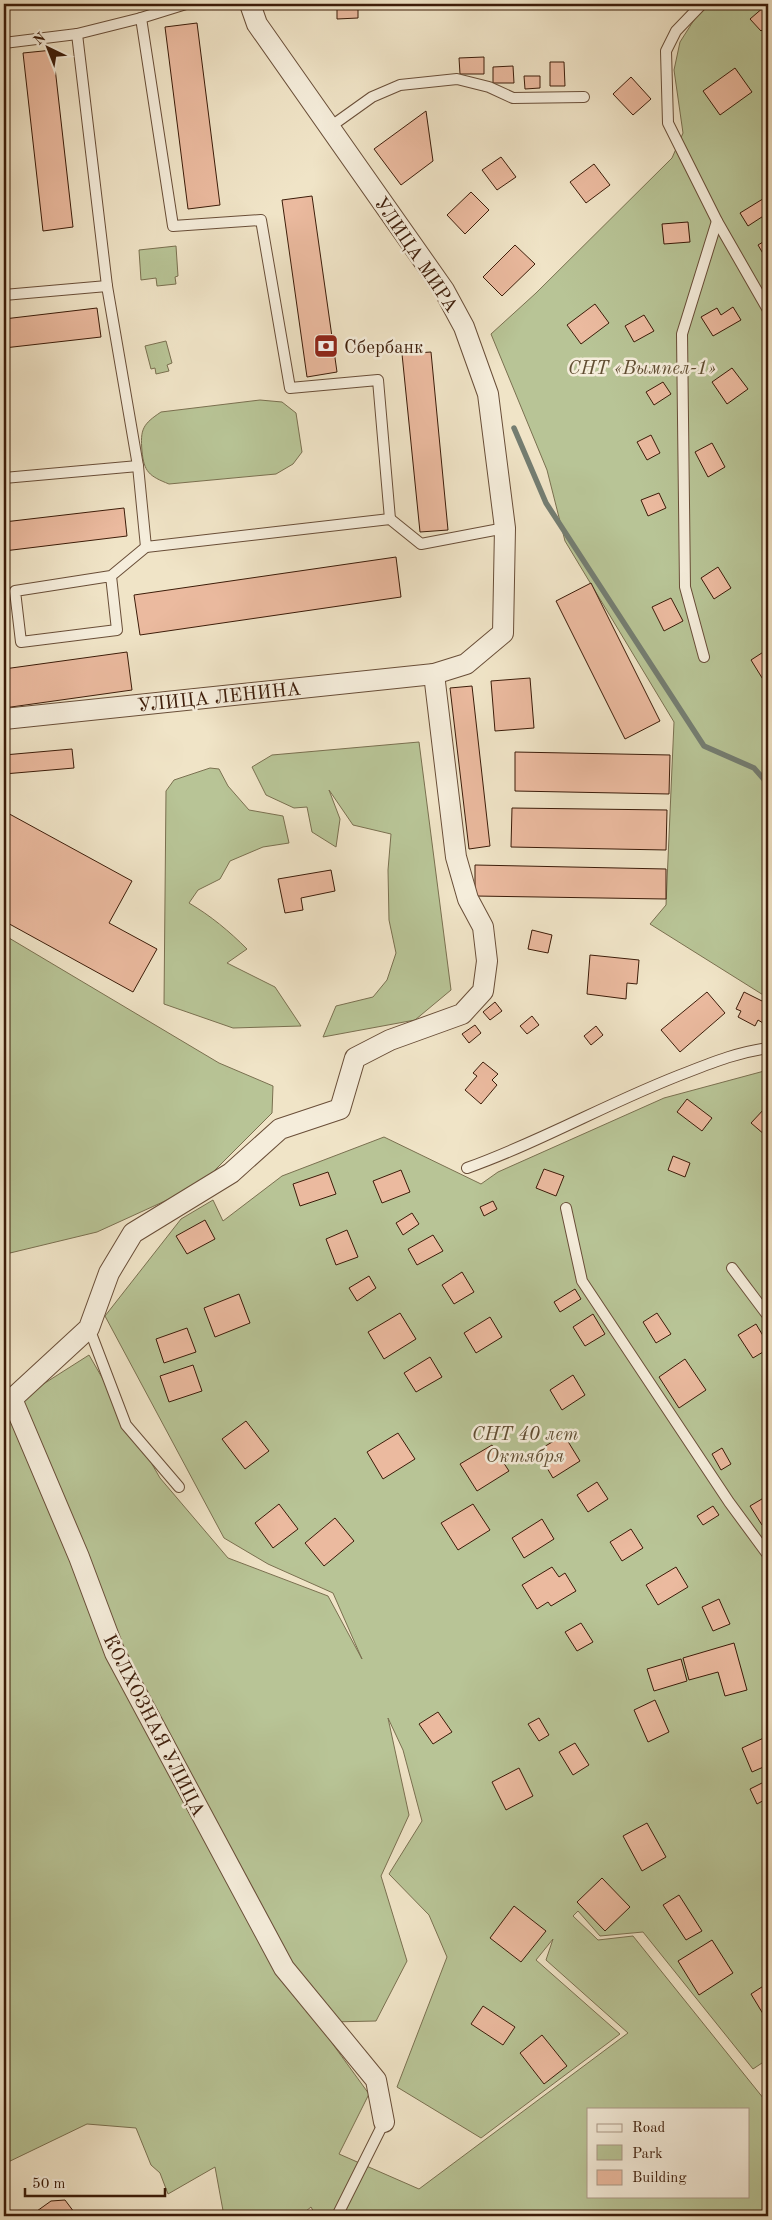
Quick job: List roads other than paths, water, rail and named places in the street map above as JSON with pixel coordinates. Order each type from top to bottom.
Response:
[{"type":"street","name":"УЛИЦА МИРА","points":[[250,4],[257,24],[444,290],[464,327],[488,394],[505,528],[503,633],[466,664],[434,674]]},
{"type":"street","name":"УЛИЦА ЛЕНИНА","points":[[4,719],[434,674]]},
{"type":"street","points":[[89,1328],[109,1273],[133,1233],[231,1172],[280,1129],[340,1108],[355,1058],[390,1040],[462,1014],[483,991],[487,960],[483,927],[468,899],[456,857],[434,674]]},
{"type":"street","name":"КОЛХОЗНАЯ УЛИЦА","points":[[89,1328],[12,1399],[78,1557],[115,1653],[284,1968],[376,2080],[384,2122]]},
{"type":"lane","points":[[4,43],[77,34],[141,18],[186,4]]},
{"type":"lane","points":[[702,4],[676,31],[666,51],[668,123],[717,221],[768,310]]},
{"type":"lane","points":[[141,18],[173,226],[261,220],[290,388],[378,380],[390,518],[421,544],[505,528]]},
{"type":"lane","points":[[77,34],[107,286],[138,466],[146,547]]},
{"type":"lane","points":[[330,127],[372,97],[400,85],[457,80],[489,87],[513,98],[584,97]]},
{"type":"lane","points":[[704,657],[685,587],[682,334],[717,221]]},
{"type":"lane","points":[[4,295],[107,286]]},
{"type":"lane","points":[[4,478],[138,466]]},
{"type":"lane","points":[[111,576],[117,630],[21,642],[15,592],[111,576],[146,547],[390,518]]},
{"type":"lane","points":[[467,1168],[509,1153],[656,1084],[740,1052],[768,1048]]},
{"type":"lane","points":[[566,1208],[582,1282],[729,1502],[768,1554]]},
{"type":"lane","points":[[732,1268],[768,1316]]},
{"type":"lane","points":[[89,1328],[126,1425],[179,1487]]},
{"type":"lane","points":[[337,2216],[384,2122]]},
{"type":"waterway","points":[[514,428],[546,503],[704,746],[754,768],[768,784]]},
{"type":"place","name":"Сбербанк","points":[[326,346]]},
{"type":"park label","name":"СНТ «Вымпел-1»","points":[[642,367]]},
{"type":"park label","name":"СНТ 40 лет Октября","points":[[525,1444]]}]
